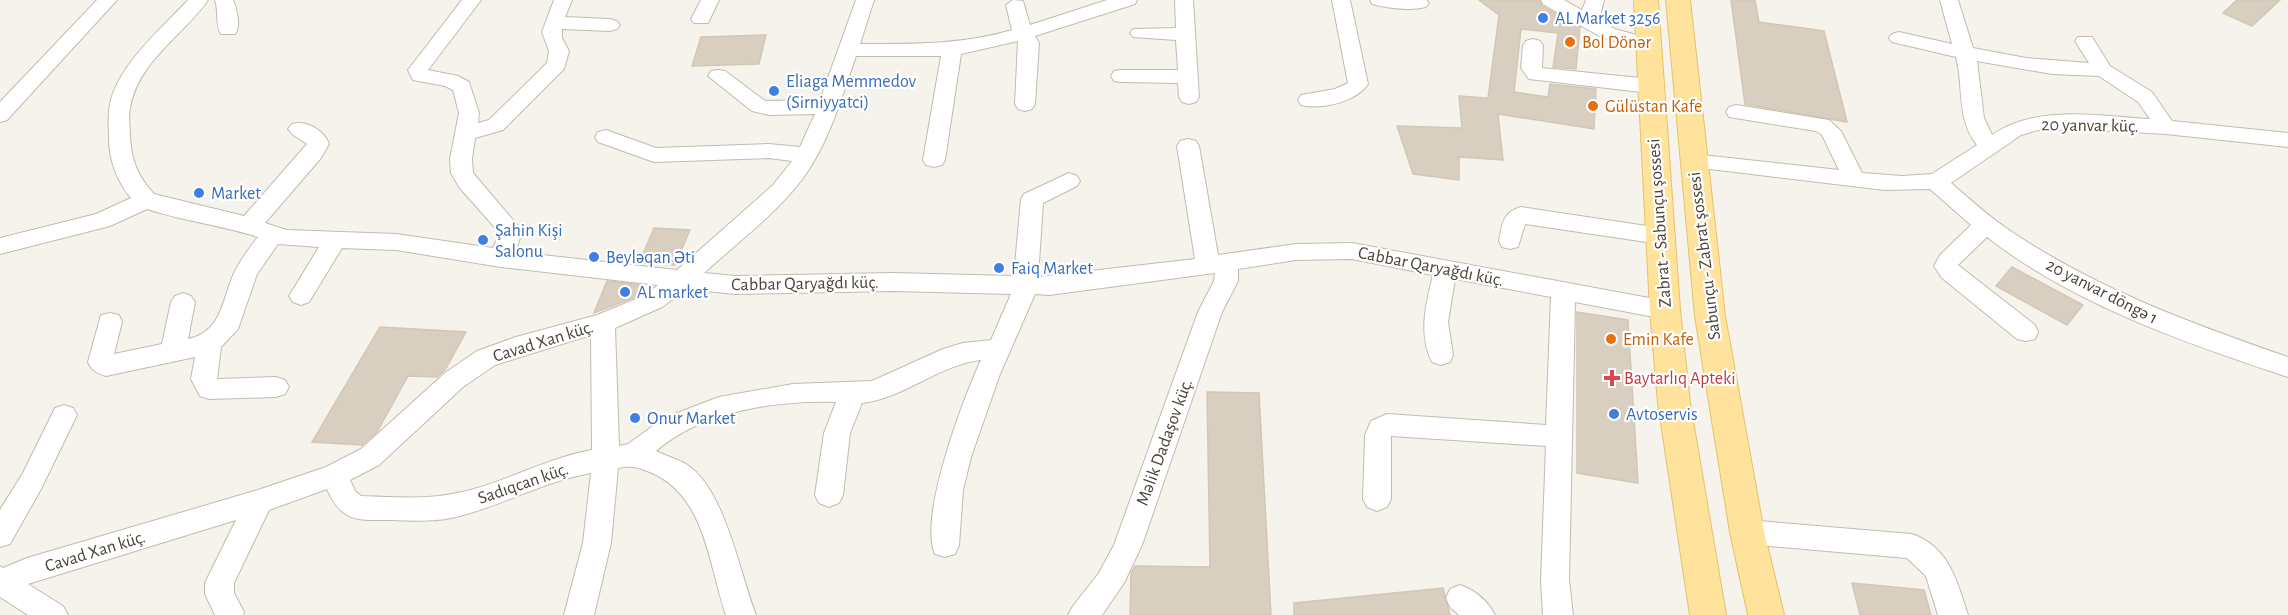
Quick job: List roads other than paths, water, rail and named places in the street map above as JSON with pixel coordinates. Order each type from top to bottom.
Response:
[{"type":"main road","name":"Sabunçu - Zabrat şossesi","points":[[1678,0],[1681,49],[1710,316],[1747,532],[1766,615]]},
{"type":"main road","name":"Zabrat - Sabunçu şossesi","points":[[1646,4],[1665,310],[1676,414],[1708,615]]},
{"type":"main road","points":[[1647,44],[1681,49]]},
{"type":"street","points":[[0,115],[108,0]]},
{"type":"street","points":[[0,246],[102,220],[146,200],[135,188],[120,155],[119,109],[131,77],[141,62],[199,0]]},
{"type":"street","points":[[224,0],[227,7],[228,30]]},
{"type":"street","points":[[472,0],[418,70],[420,75],[451,81],[462,87],[469,113],[461,159],[462,173],[467,182],[508,227],[510,235],[501,259]]},
{"type":"street","points":[[466,133],[496,125],[557,65],[559,51],[552,42],[554,23],[563,0]]},
{"type":"street","points":[[701,19],[710,0]]},
{"type":"street","name":"Cavad Xan küç.","points":[[0,581],[258,502],[335,475],[370,457],[454,380],[486,358],[516,347],[603,323],[641,308],[680,281],[781,190],[806,155],[828,107],[865,0]]},
{"type":"street","points":[[849,50],[952,49],[987,43],[1128,0]]},
{"type":"street","points":[[1184,0],[1189,97]]},
{"type":"street","points":[[1308,100],[1341,95],[1353,90],[1359,84],[1341,0]]},
{"type":"street","points":[[1379,0],[1419,3]]},
{"type":"street","points":[[1550,0],[1608,33],[1647,44]]},
{"type":"street","points":[[1588,23],[1595,0]]},
{"type":"street","points":[[1949,0],[1965,51],[1971,81],[1973,119],[1981,137],[1990,146]]},
{"type":"street","points":[[1016,5],[1020,26],[1030,50],[1025,104]]},
{"type":"street","points":[[554,23],[610,25]]},
{"type":"street","points":[[1140,33],[1186,34]]},
{"type":"street","points":[[1899,38],[2061,68],[2103,70]]},
{"type":"street","points":[[2085,41],[2103,70],[2145,97],[2166,127]]},
{"type":"street","points":[[1533,45],[1531,68],[1536,74],[1650,86]]},
{"type":"street","points":[[934,160],[952,49]]},
{"type":"street","points":[[718,76],[759,106],[769,108],[828,107]]},
{"type":"street","points":[[1121,76],[1188,76]]},
{"type":"street","points":[[1736,112],[1822,125],[1830,131],[1854,178]]},
{"type":"street","name":"20 yanvar küç.","points":[[1693,160],[1905,183],[1935,181],[1956,171],[2014,130],[2037,123],[2079,122],[2166,127],[2288,140]]},
{"type":"street","points":[[249,226],[275,199],[318,144],[316,138],[299,129]]},
{"type":"street","points":[[606,137],[654,155],[770,151],[806,155]]},
{"type":"street","name":"Məlik Dadaşov küç.","points":[[1083,615],[1101,596],[1114,577],[1128,545],[1210,312],[1226,282],[1218,263],[1188,146]]},
{"type":"street","points":[[945,545],[950,490],[958,457],[997,349],[1020,304],[1025,287],[1032,199],[1069,181]]},
{"type":"street","name":"20 yanvar döngə 1","points":[[1935,181],[2003,237],[2075,282],[2159,321],[2288,367]]},
{"type":"street","name":"Cabbar Qaryağdı küç.","points":[[146,200],[299,240],[421,245],[501,259],[680,281],[735,285],[892,282],[1025,287],[1083,283],[1296,252],[1352,251],[1665,310]]},
{"type":"street","points":[[1510,241],[1515,219],[1521,215],[1660,236]]},
{"type":"street","points":[[1986,224],[1948,261],[1946,266],[1950,272],[2026,332]]},
{"type":"street","points":[[273,235],[260,250],[246,273],[228,322],[209,344],[204,379],[209,389],[276,387]]},
{"type":"street","points":[[302,296],[335,241]]},
{"type":"street","points":[[1441,355],[1435,336],[1436,314],[1446,269]]},
{"type":"street","points":[[1558,615],[1556,580],[1558,438],[1563,292]]},
{"type":"street","points":[[173,352],[183,302]]},
{"type":"street","points":[[110,322],[100,362],[106,366],[209,344]]},
{"type":"street","points":[[579,615],[596,554],[606,458],[608,420],[603,323]]},
{"type":"street","points":[[741,615],[732,591],[726,560],[706,511],[695,491],[678,473],[635,454],[649,439],[671,426],[712,410],[752,400],[806,394],[854,393],[886,386],[952,356],[974,350],[997,349]]},
{"type":"street","points":[[829,495],[837,433],[854,393]]},
{"type":"street","points":[[0,535],[7,510],[32,481],[64,415]]},
{"type":"street","points":[[1377,499],[1378,435],[1380,428],[1388,425],[1536,434],[1558,438]]},
{"type":"street","name":"Sadıqcan küç.","points":[[335,475],[345,501],[350,506],[424,510],[458,505],[486,497],[566,466],[635,454]]},
{"type":"street","points":[[230,612],[219,595],[218,585],[222,572],[253,518],[258,502]]},
{"type":"street","points":[[1747,532],[1912,546],[1927,554],[1937,566],[1953,615]]},
{"type":"street","points":[[0,581],[53,615]]},
{"type":"place","name":"AL Market 3256","points":[[1543,18]]},
{"type":"place","name":"Bol Dönər","points":[[1570,42]]},
{"type":"place","name":"Eliaga Memmedov (Sirniyyatci)","points":[[774,91]]},
{"type":"place","name":"Gülüstan Kafe","points":[[1593,106]]},
{"type":"place","name":"Market","points":[[199,193]]},
{"type":"place","name":"Şahin Kişi Salonu","points":[[483,240]]},
{"type":"place","name":"Beyləqan Əti","points":[[594,257]]},
{"type":"place","name":"Faiq Market","points":[[999,268]]},
{"type":"place","name":"AL market","points":[[625,292]]},
{"type":"place","name":"Emin Kafe","points":[[1611,339]]},
{"type":"place","name":"Baytarlıq Apteki","points":[[1612,378]]},
{"type":"place","name":"Avtoservis","points":[[1614,414]]},
{"type":"place","name":"Onur Market","points":[[635,418]]}]
